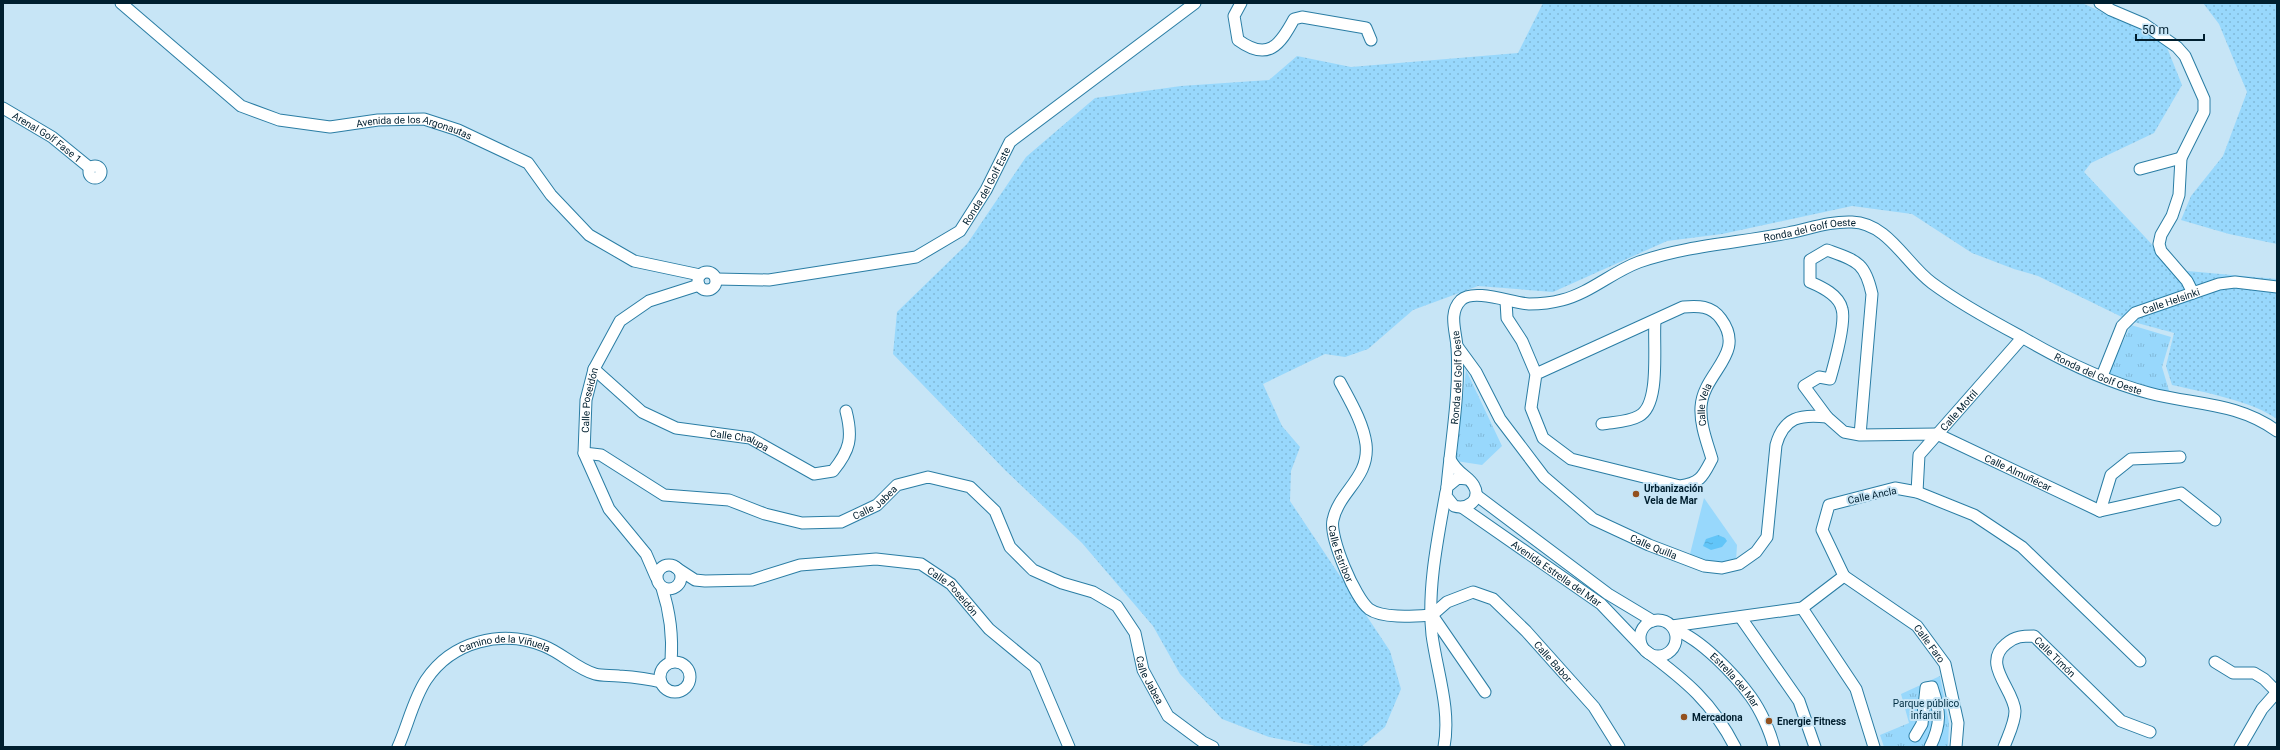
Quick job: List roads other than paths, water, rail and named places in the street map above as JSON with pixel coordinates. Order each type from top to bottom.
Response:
[{"type":"street","name":"Avenida de los Argonautas","points":[[121,3],[241,106],[279,120],[330,128],[378,120],[424,119],[458,130],[528,163],[551,195],[589,235],[634,260],[699,280]]},
{"type":"street","name":"Ronda del Golf Este","points":[[716,279],[769,280],[916,257],[960,231],[986,190],[1010,142],[1195,3]]},
{"type":"street","points":[[1241,3],[1234,16],[1238,40],[1246,46],[1258,50],[1268,50],[1280,43],[1294,19],[1302,17],[1366,28],[1371,40]]},
{"type":"street","points":[[2100,3],[2110,10],[2144,24],[2162,34],[2178,46],[2185,56],[2204,99],[2204,112],[2181,158],[2179,195],[2172,216],[2161,234],[2159,244],[2161,251],[2187,281],[2193,293]]},
{"type":"street","name":"Arenal Golf Fase 1","points":[[3,108],[52,137],[90,168]]},
{"type":"street","points":[[2140,169],[2181,158]]},
{"type":"street","name":"Ronda del Golf Oeste","points":[[1444,747],[1445,700],[1432,634],[1433,566],[1447,490],[1458,377],[1457,346],[1453,315],[1460,301],[1467,296],[1478,294],[1506,301],[1546,304],[1569,298],[1638,263],[1683,249],[1787,234],[1832,223],[1854,221],[1871,226],[1884,234],[1928,280],[2022,338],[2102,376],[2144,392],[2174,400],[2212,404],[2230,408],[2246,413],[2277,431]]},
{"type":"street","points":[[1860,435],[1872,294],[1868,274],[1854,260],[1827,250],[1810,260],[1810,282],[1836,297],[1843,309],[1839,344],[1830,379],[1819,377],[1804,386],[1827,417],[1844,432],[1860,435],[1937,434]]},
{"type":"street","points":[[710,272],[716,279],[715,285],[711,290],[705,290],[699,280],[710,272]]},
{"type":"street","name":"Calle Poseidón","points":[[699,280],[649,301],[620,321],[594,369],[586,400],[584,453],[609,509],[646,554],[656,577],[671,588],[696,580],[752,580],[800,565],[868,560],[921,564],[951,584],[989,629],[1035,667],[1068,747]]},
{"type":"street","name":"Calle Helsinki","points":[[2102,376],[2122,326],[2128,318],[2146,308],[2219,284],[2235,282],[2277,287]]},
{"type":"street","points":[[1506,301],[1507,318],[1522,341],[1536,374]]},
{"type":"street","name":"Calle Vela","points":[[1700,306],[1715,311],[1726,326],[1730,338],[1728,353],[1706,386],[1701,407],[1703,428],[1712,458],[1703,476],[1693,484],[1680,486],[1571,459],[1544,438],[1531,408],[1536,374],[1683,307],[1700,306]]},
{"type":"street","points":[[1602,424],[1640,416],[1648,407],[1653,395],[1655,321]]},
{"type":"street","name":"Calle Motril","points":[[1917,492],[1919,455],[2022,338]]},
{"type":"street","name":"Calle Quilla","points":[[1457,346],[1476,372],[1500,420],[1544,477],[1592,519],[1649,545],[1704,566],[1722,568],[1739,564],[1756,552],[1767,537],[1776,445],[1780,432],[1794,419],[1809,415],[1827,417]]},
{"type":"street","name":"Calle Chalupa","points":[[594,369],[642,412],[676,428],[750,438],[814,474],[833,471],[847,455],[850,426],[846,412]]},
{"type":"street","name":"Calle Estribor","points":[[1340,382],[1356,413],[1366,444],[1365,461],[1360,476],[1339,504],[1332,521],[1336,547],[1358,594],[1370,609],[1396,616],[1432,615]]},
{"type":"street","name":"Calle Almuñécar","points":[[1937,434],[2100,511]]},
{"type":"street","name":"Calle Jabea","points":[[584,453],[601,455],[664,495],[729,500],[765,514],[802,523],[841,522],[877,505],[897,485],[928,477],[970,487],[995,511],[1010,547],[1033,570],[1062,583],[1093,592],[1116,606],[1135,633],[1143,670],[1168,716],[1203,742],[1213,747]]},
{"type":"street","points":[[2180,457],[2131,459],[2111,475],[2100,511],[2181,493],[2215,520]]},
{"type":"street","points":[[1441,520],[1445,514],[1459,507],[1472,503],[1476,494],[1474,485],[1458,472],[1450,459]]},
{"type":"street","points":[[1459,507],[1448,500],[1447,490],[1458,478],[1467,479]]},
{"type":"street","name":"Calle Ancla","points":[[1844,576],[1822,530],[1829,505],[1895,488],[1917,492],[1974,515],[2022,547],[2140,661]]},
{"type":"street","name":"Avenida Estrella del Mar","points":[[1476,494],[1608,594],[1653,621]]},
{"type":"street","name":"Avenida Estrella del Mar","points":[[1459,507],[1602,604],[1644,649],[1695,690],[1723,722],[1735,747]]},
{"type":"street","name":"Calle Poseidón","points":[[646,554],[673,566],[696,580]]},
{"type":"street","points":[[656,577],[663,567],[673,566],[681,576],[671,588],[666,602],[675,662]]},
{"type":"street","points":[[1673,628],[1802,608],[1844,576]]},
{"type":"street","name":"Calle Faro","points":[[1844,576],[1917,626],[1945,664],[1958,723],[1956,747]]},
{"type":"street","name":"Calle Babor","points":[[1432,615],[1447,602],[1473,592],[1493,599],[1526,631],[1594,707],[1619,747]]},
{"type":"street","points":[[1802,608],[1856,689],[1874,747]]},
{"type":"street","points":[[1432,615],[1485,692]]},
{"type":"street","points":[[1741,618],[1799,701],[1815,747]]},
{"type":"street","points":[[1663,620],[1673,628],[1676,642],[1669,653],[1657,656],[1644,649],[1641,631],[1644,626],[1653,621],[1663,620]]},
{"type":"street","name":"Estrella del Mar","points":[[1673,628],[1685,634],[1722,665],[1751,697],[1772,737],[1774,747]]},
{"type":"street","name":"Calle Timón","points":[[2004,747],[2012,725],[2015,711],[2011,697],[1998,674],[1997,659],[2000,648],[2011,640],[2021,636],[2034,636],[2121,721],[2150,732]]},
{"type":"street","name":"Camino de la Viñuela","points":[[398,747],[408,726],[415,702],[426,680],[441,663],[459,650],[492,638],[513,637],[545,646],[594,674],[642,677],[661,682]]},
{"type":"street","points":[[642,677],[661,670],[675,662]]},
{"type":"street","points":[[661,670],[661,682],[670,692],[685,689],[690,675],[686,667],[675,662]]},
{"type":"street","points":[[2215,662],[2233,673],[2254,673],[2264,679],[2277,692],[2262,709],[2240,747]]},
{"type":"street","points":[[1915,736],[1922,724],[1926,688],[1932,687],[1940,710],[1935,738],[1930,747]]},
{"type":"water","points":[[1718,535],[1725,538],[1727,541],[1722,547],[1711,550],[1703,546],[1706,539]]},
{"type":"place","name":"Urbanización Vela de Mar","points":[[1636,494]]},
{"type":"place","name":"Mercadona","points":[[1684,717]]},
{"type":"place","name":"Energie Fitness","points":[[1769,721]]},
{"type":"park label","name":"Parque público infantil","points":[[1926,708]]}]
